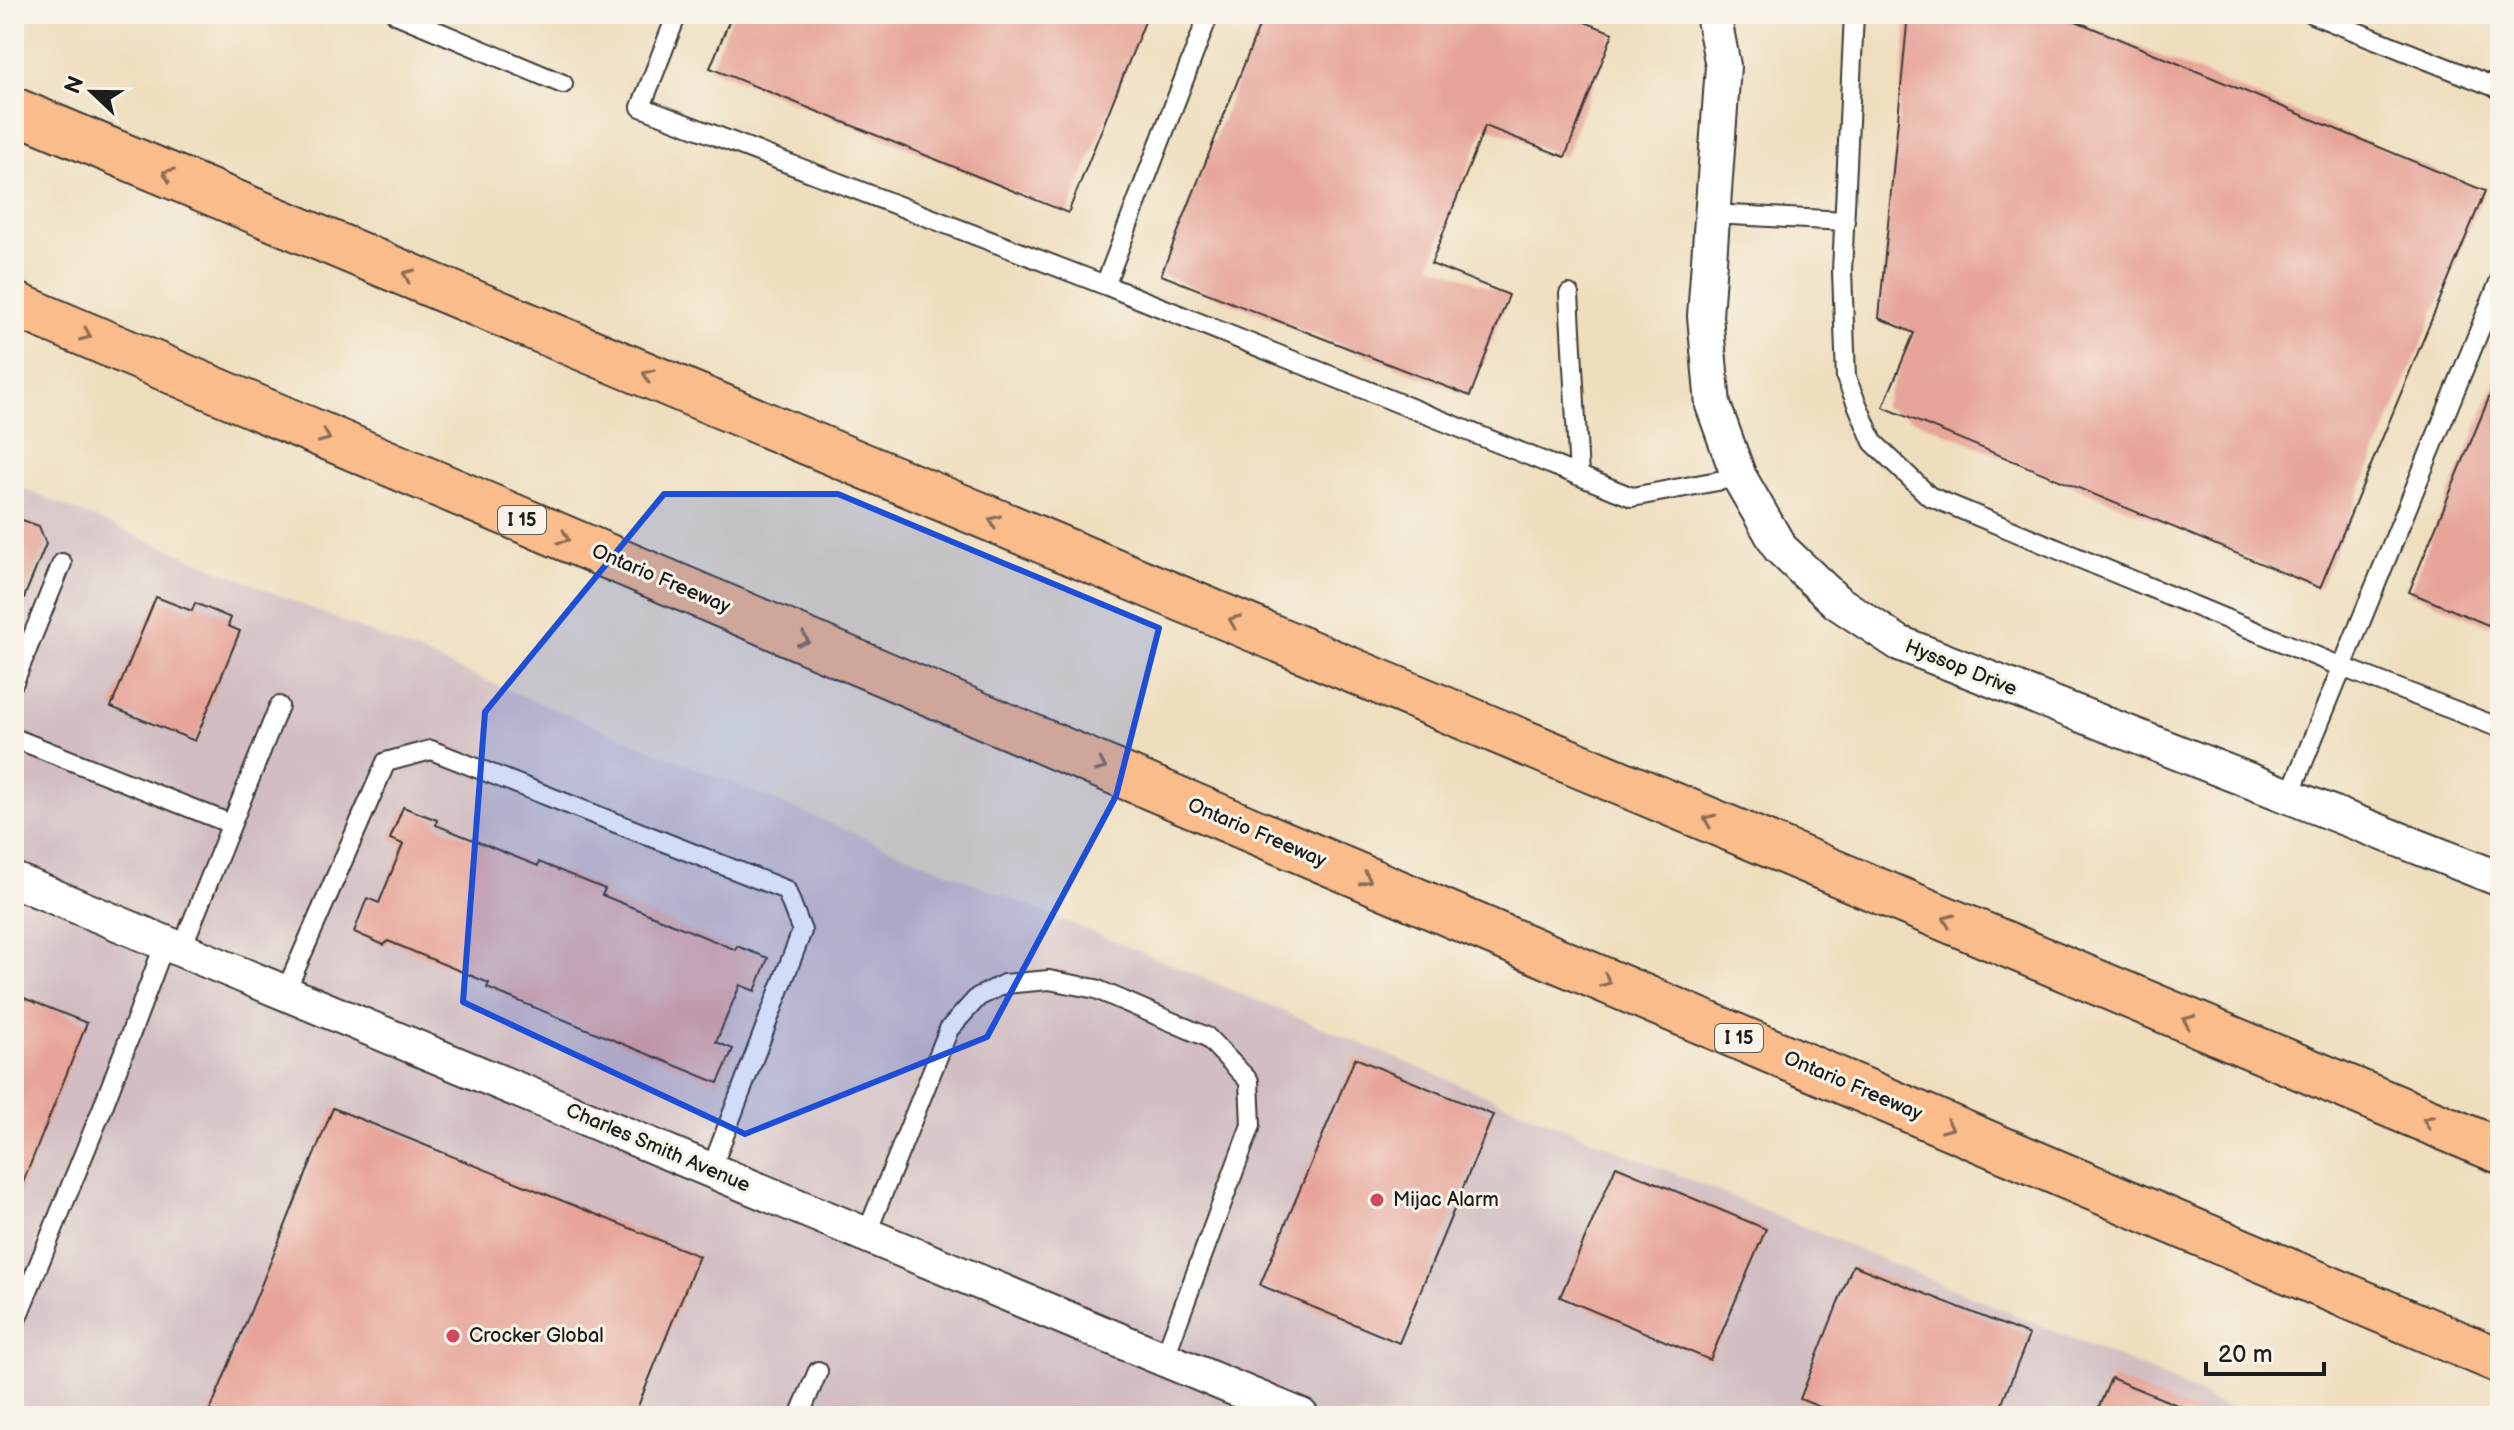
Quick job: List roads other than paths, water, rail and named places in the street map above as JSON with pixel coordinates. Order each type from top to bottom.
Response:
[{"type":"highway","points":[[14,110],[2500,1151]]},
{"type":"highway","name":"Ontario Freeway","points":[[14,304],[2500,1361]]},
{"type":"highway","points":[[2449,1340],[2500,1370]]},
{"type":"street","name":"Hyssop Drive","points":[[1713,14],[1723,66],[1705,316],[1713,405],[1739,477],[1780,548],[1837,602],[1899,643],[2500,879]]},
{"type":"street","name":"Charles Smith Avenue","points":[[14,880],[1301,1416]]},
{"type":"lane","points":[[396,14],[563,84]]},
{"type":"lane","points":[[677,14],[641,107],[1105,285],[1632,497],[1739,477]]},
{"type":"lane","points":[[1105,285],[1209,14]]},
{"type":"lane","points":[[1854,14],[1842,271],[1846,378],[1873,442],[1929,496],[2342,667],[2500,728]]},
{"type":"lane","points":[[2312,14],[2500,89]]},
{"type":"lane","points":[[1712,214],[1845,221]]},
{"type":"lane","points":[[2289,797],[2500,280]]},
{"type":"lane","points":[[1569,294],[1579,476]]},
{"type":"lane","points":[[14,682],[62,563]]},
{"type":"lane","points":[[14,1325],[101,1112],[173,946],[231,824],[279,706]]},
{"type":"lane","points":[[14,738],[231,824]]},
{"type":"lane","points":[[285,993],[386,762],[431,750],[786,890],[802,931],[711,1170]]},
{"type":"lane","points":[[866,1235],[949,1029],[978,997],[1004,984],[1049,980],[1096,989],[1207,1037],[1249,1081],[1251,1125],[1164,1359]]},
{"type":"lane","points":[[799,1416],[818,1371]]},
{"type":"place","name":"Mijac Alarm","points":[[1377,1200]]},
{"type":"place","name":"Crocker Global","points":[[453,1336]]}]
